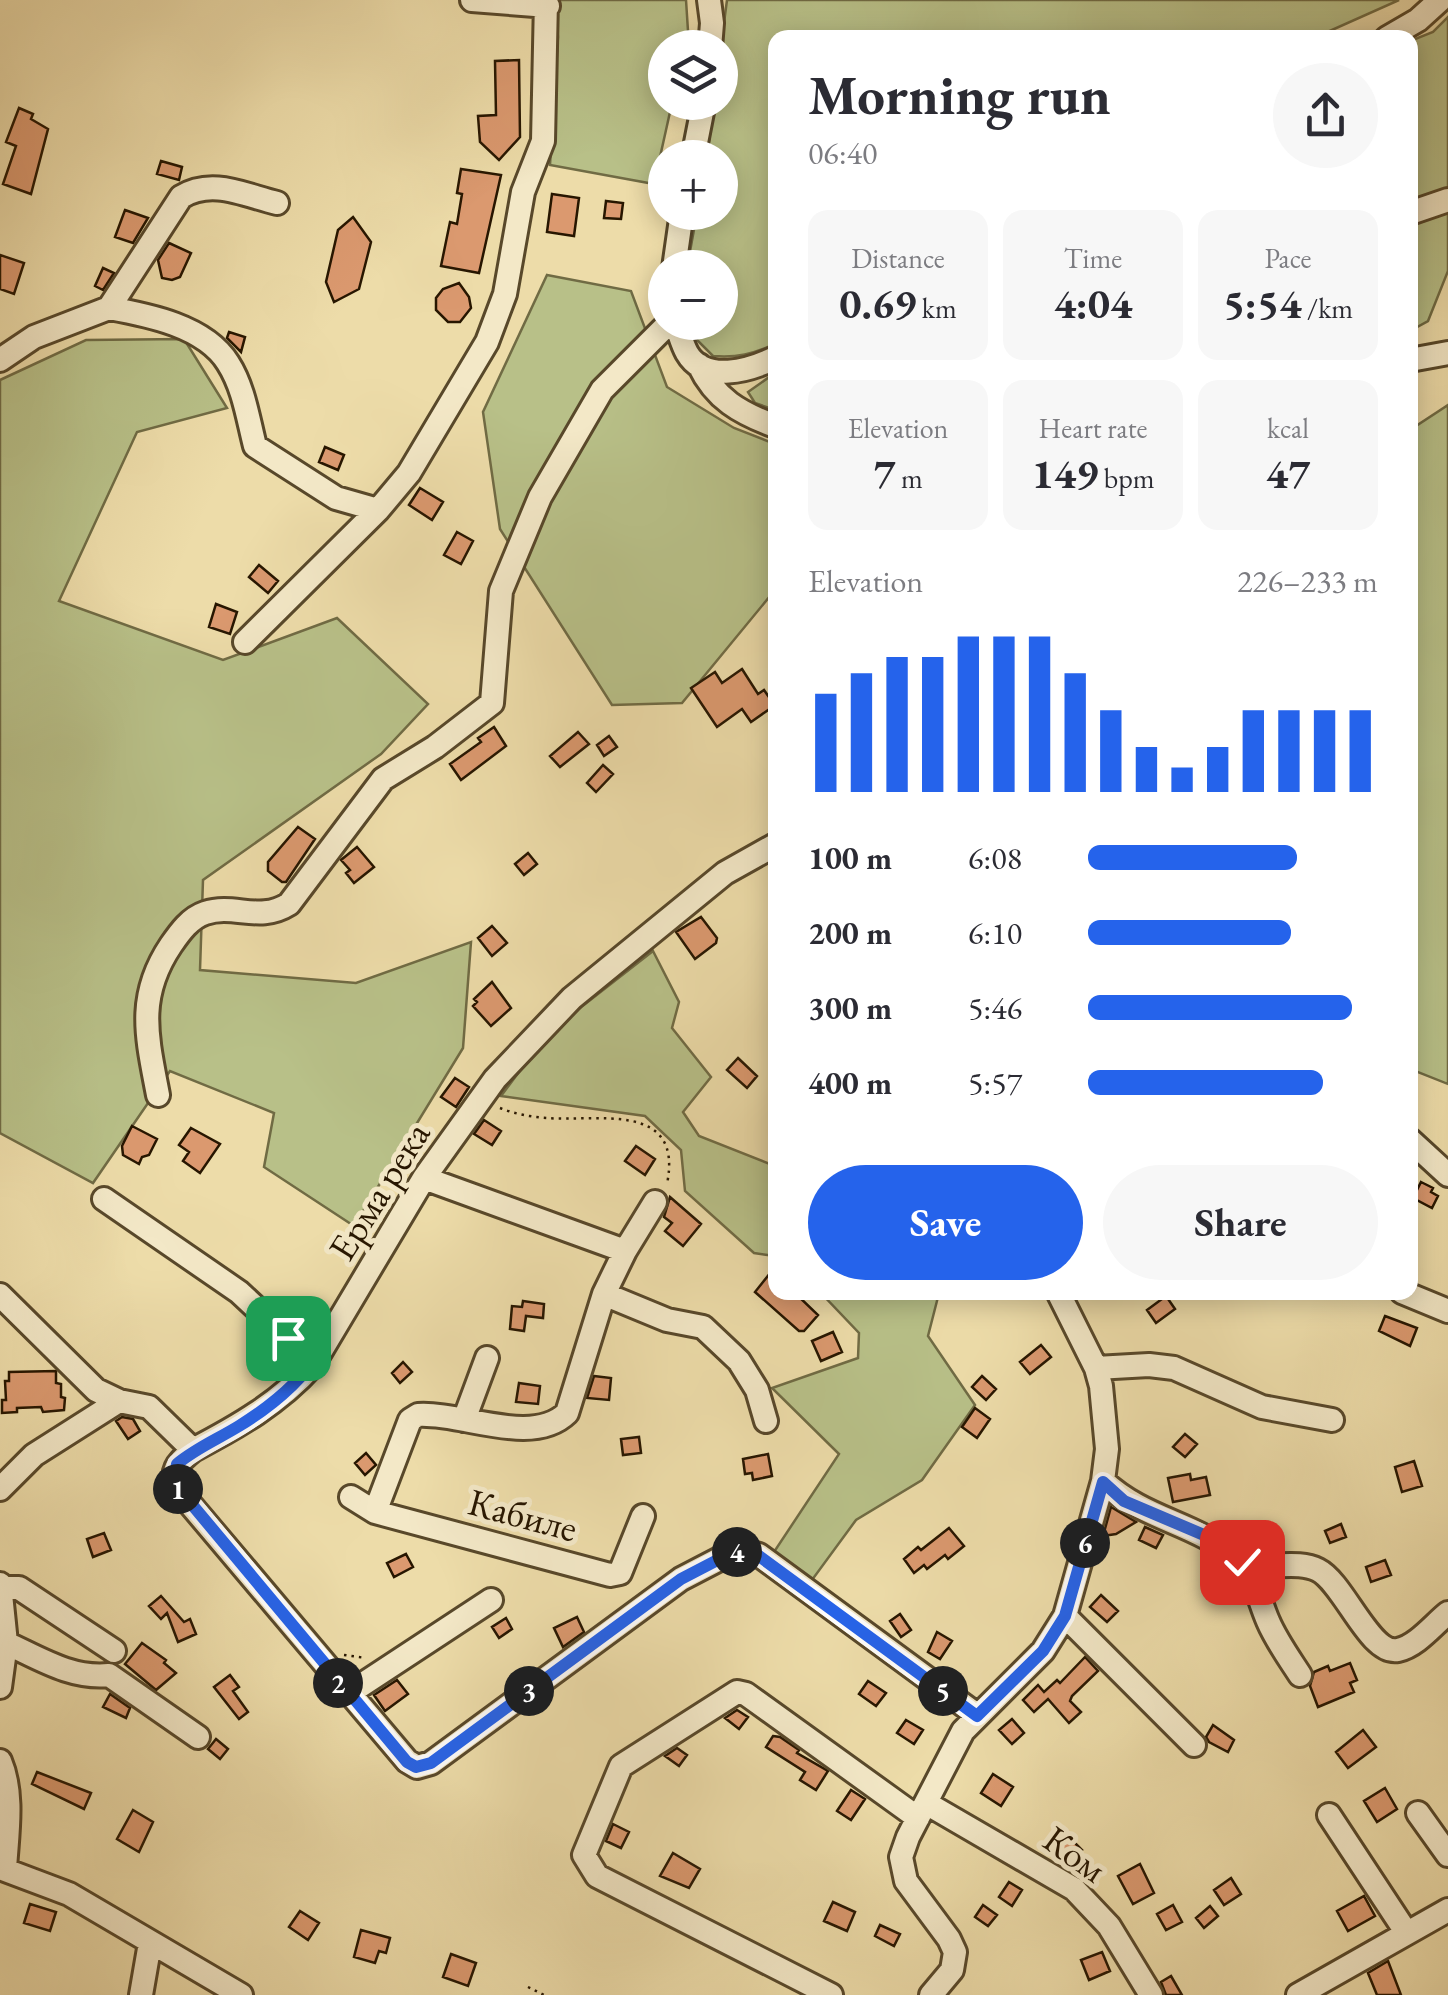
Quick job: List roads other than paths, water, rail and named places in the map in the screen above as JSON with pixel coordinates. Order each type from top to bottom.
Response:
[{"type":"street","points":[[245,642],[378,510],[409,473],[487,342],[505,294],[523,192],[543,140],[547,3],[472,0]]},
{"type":"street","points":[[710,0],[711,30]]},
{"type":"street","points":[[1401,30],[1440,0]]},
{"type":"street","points":[[109,308],[181,197],[197,187],[216,187],[277,203]]},
{"type":"street","points":[[1418,211],[1448,200]]},
{"type":"street","points":[[0,360],[34,337],[109,308],[156,316],[192,332],[227,360],[241,390],[255,446],[336,498],[378,510]]},
{"type":"street","points":[[158,1095],[146,1030],[147,1003],[154,972],[174,940],[192,919],[207,912],[272,914],[288,904],[383,779],[435,748],[492,703],[500,591],[540,497],[602,390],[653,340]]},
{"type":"street","points":[[680,340],[688,356],[699,365],[716,370],[738,372],[768,362]]},
{"type":"street","points":[[1418,359],[1448,353]]},
{"type":"street","points":[[699,365],[709,385],[727,404],[768,423]]},
{"type":"street","name":"Ерма река","points":[[194,1450],[240,1425],[296,1384],[321,1350],[424,1178],[495,1080],[572,998],[724,874],[768,850]]},
{"type":"street","points":[[1418,1147],[1448,1175]]},
{"type":"street","points":[[424,1178],[625,1251]]},
{"type":"street","points":[[104,1198],[239,1292],[301,1350],[321,1350]]},
{"type":"street","points":[[375,1512],[410,1420],[425,1414],[534,1430],[556,1424],[568,1414],[604,1294],[655,1202]]},
{"type":"street","points":[[604,1294],[668,1320],[703,1327],[740,1361],[757,1390],[766,1421]]},
{"type":"street","points":[[0,1295],[96,1390],[119,1401],[149,1408],[194,1450],[177,1464],[174,1483],[348,1694],[407,1762],[416,1767],[431,1763],[681,1579],[731,1553],[746,1551],[759,1556],[977,1716]]},
{"type":"street","points":[[1418,1299],[1448,1311]]},
{"type":"street","points":[[931,1995],[952,1970],[955,1952],[950,1939],[906,1881],[901,1857],[964,1731],[1043,1651],[1065,1616],[1103,1482],[1107,1449],[1101,1386],[1062,1300]]},
{"type":"street","points":[[464,1420],[487,1358]]},
{"type":"street","points":[[1096,1368],[1174,1368],[1262,1407],[1332,1420]]},
{"type":"street","points":[[0,1488],[34,1455],[119,1401]]},
{"type":"street","points":[[1103,1482],[1124,1501],[1211,1538],[1242,1562],[1257,1568],[1319,1570],[1384,1648],[1397,1650],[1414,1642],[1448,1612]]},
{"type":"street","name":"Кабиле","points":[[351,1497],[375,1512],[610,1575],[620,1572],[625,1565],[643,1516]]},
{"type":"street","points":[[1242,1562],[1269,1624],[1300,1675]]},
{"type":"street","points":[[0,1687],[6,1643],[1,1586],[19,1588],[114,1652]]},
{"type":"street","points":[[348,1694],[492,1600]]},
{"type":"street","points":[[1065,1616],[1194,1745]]},
{"type":"street","points":[[6,1643],[70,1672],[93,1677],[109,1675],[198,1737]]},
{"type":"street","name":"Ком","points":[[831,1995],[597,1876],[584,1855],[621,1766],[737,1692],[746,1694],[922,1810],[1074,1889],[1110,1926],[1151,1995]]},
{"type":"street","points":[[0,1762],[8,1807],[3,1868],[69,1894],[241,1995]]},
{"type":"street","points":[[1418,1812],[1448,1855]]},
{"type":"street","points":[[1328,1815],[1406,1932]]},
{"type":"street","points":[[1298,1995],[1448,1910]]},
{"type":"street","points":[[141,1995],[150,1943]]}]
